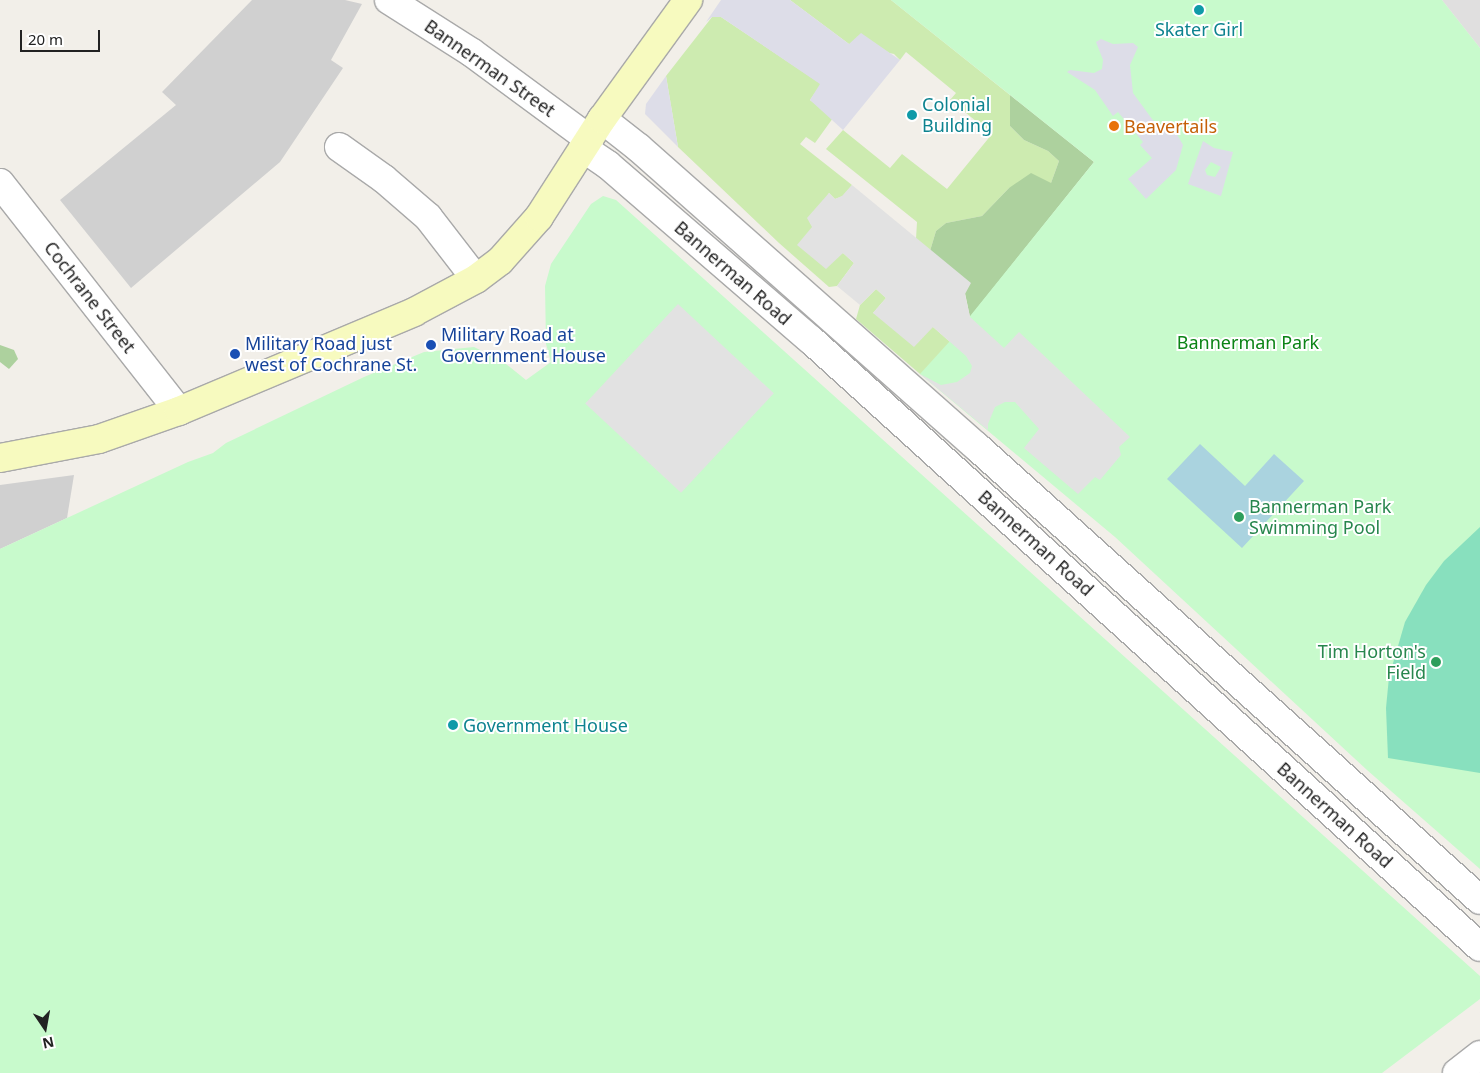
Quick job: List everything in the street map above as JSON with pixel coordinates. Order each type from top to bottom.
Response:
[{"type":"main road","points":[[0,458],[99,439],[179,411],[414,312],[476,279],[500,261],[521,240],[678,4]]},
{"type":"street","name":"Bannerman Street","points":[[389,0],[471,52],[591,135]]},
{"type":"street","name":"Bannerman Road","points":[[591,135],[639,148],[976,446],[1480,900]]},
{"type":"street","name":"Bannerman Road","points":[[591,135],[608,165],[825,353],[1480,947]]},
{"type":"street","points":[[339,147],[384,180],[428,217],[476,279]]},
{"type":"street","name":"Cochrane Street","points":[[0,183],[179,411]]},
{"type":"street","points":[[1457,1073],[1480,1055]]},
{"type":"shaded area","points":[[252,0],[345,0],[362,4],[331,60],[343,68],[280,162],[131,288],[60,200],[176,105],[162,92]]},
{"type":"shaded area","points":[[721,0],[790,0],[849,44],[861,33],[900,60],[843,130],[810,100],[820,84],[721,17],[712,17],[706,22]]},
{"type":"shaded area","points":[[1442,0],[1480,0],[1480,48]]},
{"type":"shaded area","points":[[1101,39],[1113,44],[1133,43],[1138,47],[1130,65],[1133,93],[1152,119],[1162,128],[1174,129],[1183,145],[1176,170],[1146,199],[1128,179],[1152,158],[1140,145],[1143,142],[1118,112],[1113,116],[1095,90],[1067,72],[1070,70],[1094,73],[1102,69],[1103,60],[1096,42]]},
{"type":"shaded area","points":[[666,76],[678,147],[645,114],[646,104]]},
{"type":"shaded area","points":[[1203,141],[1214,148],[1233,152],[1221,196],[1188,184]],"holes":[[[1211,162],[1221,167],[1215,177],[1207,175],[1205,170]]]},
{"type":"shaded area","points":[[852,185],[971,283],[965,294],[970,317],[1004,348],[1019,332],[1130,437],[1119,447],[1121,455],[1100,480],[1095,477],[1078,494],[1024,448],[1039,429],[1015,402],[1005,402],[995,407],[988,424],[988,430],[920,374],[941,385],[957,382],[970,373],[972,366],[966,356],[933,327],[914,347],[873,313],[886,298],[876,289],[860,305],[837,286],[854,263],[843,253],[826,269],[797,245],[812,227],[807,218],[829,193],[835,199],[842,196]]},
{"type":"shaded area","points":[[678,304],[774,393],[681,493],[585,403]]},
{"type":"shaded area","points":[[74,475],[67,518],[0,549],[0,485]]},
{"type":"green space","points":[[790,0],[891,0],[1010,95],[1010,126],[1024,140],[1048,151],[1059,161],[1051,183],[1009,188],[982,216],[946,223],[936,231],[930,251],[916,239],[917,222],[826,149],[843,130],[890,168],[902,154],[947,189],[992,134],[950,100],[956,93],[906,52],[900,60],[894,54],[849,44]]},
{"type":"green space","name":"Bannerman Park","points":[[891,0],[1442,0],[1480,48],[1480,869],[1367,770],[1115,537],[920,374],[950,341],[1094,162]]},
{"type":"green space","points":[[712,17],[721,17],[821,84],[810,100],[833,118],[815,143],[806,137],[800,144],[852,185],[843,196],[835,199],[829,193],[810,223],[837,256],[843,253],[854,263],[837,286],[829,287],[779,243],[678,147],[666,76]]},
{"type":"green space","points":[[1010,95],[1094,162],[970,317],[965,293],[930,251],[936,231],[946,223],[982,216],[1009,188],[1031,173],[1051,183],[1059,161],[1048,151],[1024,140],[1010,126]]},
{"type":"green space","points":[[603,196],[616,200],[1480,976],[1480,999],[1382,1073],[0,1073],[0,549],[188,462],[213,453],[226,443],[364,377],[424,352],[474,347],[501,360],[526,380],[551,362],[546,344],[545,286],[551,264],[591,204]]},
{"type":"green space","points":[[876,289],[886,298],[873,313],[933,327],[966,356],[941,385],[920,374],[856,319],[860,305]]},
{"type":"green space","points":[[0,345],[14,350],[18,359],[9,369],[0,362]]},
{"type":"green space","name":"Tim Horton's Field","points":[[1480,527],[1480,773],[1388,758],[1386,708],[1389,677],[1405,622],[1426,585],[1444,561]]},
{"type":"water","name":"Bannerman Park Swimming Pool","points":[[1200,444],[1245,486],[1274,454],[1304,481],[1242,548],[1167,479]]},
{"type":"place","name":"Skater Girl","points":[[1199,10]]},
{"type":"place","name":"Colonial Building","points":[[912,115]]},
{"type":"place","name":"Beavertails","points":[[1114,126]]},
{"type":"place","name":"Military Road at Government House","points":[[431,345]]},
{"type":"place","name":"Military Road just west of Cochrane St.","points":[[235,354]]},
{"type":"place","name":"Bannerman Park Swimming Pool","points":[[1239,517]]},
{"type":"place","name":"Tim Horton's Field","points":[[1436,662]]},
{"type":"place","name":"Government House","points":[[453,725]]}]
